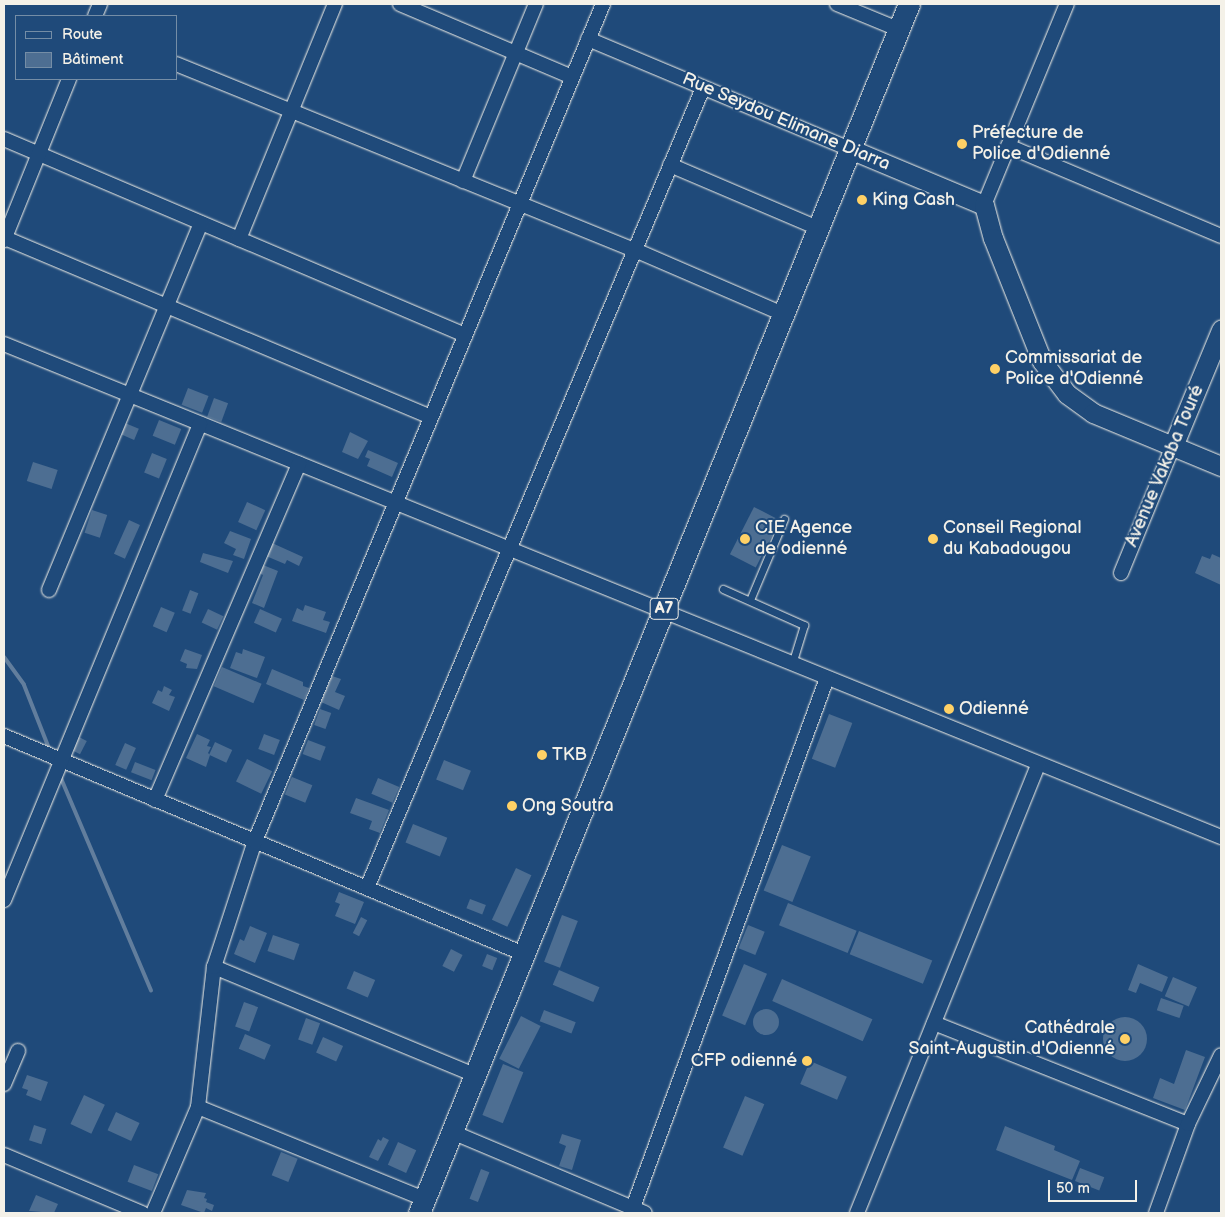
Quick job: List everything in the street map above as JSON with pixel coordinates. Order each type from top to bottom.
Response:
[{"type":"main road","name":"A7","points":[[422,1206],[909,4]]},
{"type":"street","points":[[239,239],[335,4]]},
{"type":"street","points":[[400,4],[572,77]]},
{"type":"street","points":[[463,181],[536,4]]},
{"type":"street","points":[[153,1213],[198,1107],[214,967],[255,841],[603,4]]},
{"type":"street","points":[[837,4],[898,29]]},
{"type":"street","points":[[1068,4],[984,205],[993,238],[1042,361],[1067,394],[1093,413],[1221,466]]},
{"type":"street","name":"Rue Seydou Elimane Diarra","points":[[588,40],[984,205]]},
{"type":"street","points":[[178,65],[635,250],[783,314]]},
{"type":"street","points":[[69,80],[4,239],[431,417]]},
{"type":"street","points":[[367,888],[703,88]]},
{"type":"street","points":[[4,139],[465,335]]},
{"type":"street","points":[[1008,146],[1221,236]]},
{"type":"street","points":[[670,165],[818,228]]},
{"type":"street","points":[[49,590],[201,223]]},
{"type":"street","name":"Avenue Vakaba Touré","points":[[1121,573],[1221,330]]},
{"type":"street","points":[[4,344],[1038,764],[1221,836]]},
{"type":"street","points":[[4,900],[200,424]]},
{"type":"street","points":[[155,800],[299,464]]},
{"type":"street","points":[[452,1132],[636,1212],[827,678]]},
{"type":"street","points":[[4,736],[524,954]]},
{"type":"street","points":[[858,1213],[1038,764]]},
{"type":"street","points":[[214,967],[475,1075]]},
{"type":"street","points":[[934,1023],[1188,1124]]},
{"type":"street","points":[[4,1084],[18,1051]]},
{"type":"street","points":[[1156,1213],[1188,1124],[1221,1055]]},
{"type":"street","points":[[198,1107],[422,1206]]},
{"type":"street","points":[[4,1155],[142,1213]]},
{"type":"lane","points":[[750,600],[784,519]]},
{"type":"lane","points":[[723,589],[804,624],[792,664]]},
{"type":"building","points":[[188,388],[209,396],[202,413],[182,405]]},
{"type":"building","points":[[214,398],[228,403],[221,422],[207,417]]},
{"type":"building","points":[[159,420],[181,429],[175,445],[153,436]]},
{"type":"building","points":[[125,423],[139,429],[134,440],[120,434]]},
{"type":"building","points":[[350,432],[368,441],[358,459],[342,452]]},
{"type":"building","points":[[368,450],[398,463],[392,477],[367,466],[370,459],[365,457]]},
{"type":"building","points":[[152,453],[167,459],[159,478],[144,472]]},
{"type":"building","points":[[33,462],[58,470],[52,489],[27,481]]},
{"type":"building","points":[[247,502],[265,510],[256,530],[238,522]]},
{"type":"building","points":[[754,507],[780,520],[756,567],[730,554]]},
{"type":"building","points":[[92,510],[107,515],[100,538],[85,533]]},
{"type":"building","points":[[129,520],[140,525],[125,559],[114,554]]},
{"type":"building","points":[[230,531],[251,539],[244,559],[233,555],[236,549],[224,543]]},
{"type":"building","points":[[272,543],[303,557],[299,566],[287,560],[285,564],[266,556]]},
{"type":"building","points":[[203,553],[233,561],[228,573],[200,562]]},
{"type":"building","points":[[1212,554],[1221,558],[1221,585],[1195,573],[1202,556],[1210,559]]},
{"type":"building","points":[[263,565],[278,571],[264,608],[252,603],[263,575],[259,573]]},
{"type":"building","points":[[190,590],[198,593],[191,614],[182,611]]},
{"type":"building","points":[[305,605],[326,612],[323,620],[330,622],[326,633],[292,621],[297,608],[303,611]]},
{"type":"building","points":[[161,607],[175,613],[167,632],[153,626]]},
{"type":"building","points":[[208,609],[223,616],[217,630],[202,623]]},
{"type":"building","points":[[260,609],[282,619],[276,632],[254,623]]},
{"type":"building","points":[[185,649],[202,655],[197,669],[186,668],[187,664],[180,661]]},
{"type":"building","points":[[243,649],[265,657],[257,678],[230,668],[236,652],[242,654]]},
{"type":"building","points":[[222,667],[262,684],[253,703],[214,686]]},
{"type":"building","points":[[272,669],[303,682],[303,686],[309,688],[304,700],[266,684]]},
{"type":"building","points":[[332,676],[341,679],[335,692],[345,696],[339,710],[321,702]]},
{"type":"building","points":[[164,686],[172,690],[169,695],[175,697],[169,711],[152,703],[158,690],[162,692]]},
{"type":"building","points":[[320,709],[331,713],[325,729],[314,725]]},
{"type":"building","points":[[829,714],[852,723],[835,768],[812,759]]},
{"type":"building","points":[[197,734],[210,740],[207,746],[211,747],[208,753],[210,755],[206,767],[186,758]]},
{"type":"building","points":[[264,734],[280,740],[274,755],[258,749]]},
{"type":"building","points":[[77,736],[87,741],[80,754],[70,749]]},
{"type":"building","points":[[308,740],[326,747],[320,761],[303,754]]},
{"type":"building","points":[[215,742],[232,750],[226,763],[209,755]]},
{"type":"building","points":[[125,743],[136,748],[126,770],[115,765]]},
{"type":"building","points":[[247,759],[272,771],[261,794],[236,781]]},
{"type":"building","points":[[444,760],[471,771],[463,790],[436,779]]},
{"type":"building","points":[[135,762],[156,770],[152,780],[131,772]]},
{"type":"building","points":[[292,777],[312,785],[305,803],[285,795]]},
{"type":"building","points":[[378,778],[399,787],[393,803],[371,794]]},
{"type":"building","points":[[356,798],[389,810],[380,833],[369,829],[372,821],[350,813]]},
{"type":"building","points":[[413,824],[447,838],[440,856],[406,843]]},
{"type":"building","points":[[782,845],[811,857],[792,902],[764,890]]},
{"type":"building","points":[[516,868],[531,875],[507,927],[492,920]]},
{"type":"building","points":[[339,892],[364,902],[355,924],[335,916],[340,904],[335,902]]},
{"type":"building","points":[[470,899],[486,905],[482,914],[466,908]]},
{"type":"building","points":[[788,903],[857,931],[848,953],[779,925]]},
{"type":"building","points":[[562,915],[578,921],[560,968],[544,962]]},
{"type":"building","points":[[361,917],[367,920],[359,936],[353,933]]},
{"type":"building","points":[[748,925],[765,932],[755,955],[739,948]]},
{"type":"building","points":[[250,926],[267,933],[255,963],[234,954],[240,939],[244,941]]},
{"type":"building","points":[[859,931],[932,961],[923,984],[850,954]]},
{"type":"building","points":[[273,935],[299,944],[294,960],[267,951]]},
{"type":"building","points":[[451,949],[463,955],[454,972],[442,966]]},
{"type":"building","points":[[487,954],[497,958],[492,970],[482,966]]},
{"type":"building","points":[[744,964],[767,974],[745,1025],[722,1016]]},
{"type":"building","points":[[1138,964],[1168,977],[1162,992],[1140,983],[1136,993],[1128,990]]},
{"type":"building","points":[[559,970],[600,987],[593,1002],[553,985]]},
{"type":"building","points":[[354,971],[375,980],[368,997],[347,988]]},
{"type":"building","points":[[1173,977],[1197,987],[1189,1006],[1165,996]]},
{"type":"building","points":[[782,979],[872,1019],[863,1041],[772,1001]]},
{"type":"building","points":[[1161,998],[1184,1006],[1179,1018],[1157,1010]]},
{"type":"building","points":[[244,1002],[258,1007],[249,1032],[235,1026]]},
{"type":"building","points":[[766,1009],[775,1013],[779,1022],[775,1031],[766,1035],[757,1031],[753,1022],[757,1013]]},
{"type":"building","points":[[544,1010],[576,1022],[571,1033],[540,1021]]},
{"type":"building","points":[[521,1016],[541,1026],[519,1069],[499,1059]]},
{"type":"building","name":"Cathédrale Saint-Augustin d'Odienné","points":[[1125,1017],[1137,1021],[1143,1027],[1147,1039],[1143,1051],[1137,1057],[1125,1061],[1113,1057],[1107,1051],[1103,1039],[1107,1027],[1113,1021]]},
{"type":"building","points":[[306,1018],[320,1023],[312,1045],[298,1040]]},
{"type":"building","points":[[245,1034],[271,1045],[265,1060],[239,1049]]},
{"type":"building","points":[[323,1037],[343,1046],[336,1061],[316,1053]]},
{"type":"building","points":[[1186,1050],[1205,1057],[1185,1110],[1153,1098],[1160,1078],[1174,1084]]},
{"type":"building","points":[[810,1061],[847,1077],[837,1100],[800,1084]]},
{"type":"building","points":[[503,1064],[523,1072],[503,1123],[482,1115]]},
{"type":"building","points":[[27,1075],[48,1082],[41,1101],[26,1095],[28,1090],[22,1088]]},
{"type":"building","points":[[84,1095],[105,1105],[91,1134],[70,1124]]},
{"type":"building","points":[[745,1096],[764,1104],[742,1156],[723,1148]]},
{"type":"building","points":[[116,1112],[140,1123],[131,1141],[108,1130]]},
{"type":"building","points":[[34,1125],[46,1129],[41,1144],[29,1140]]},
{"type":"building","points":[[1005,1126],[1055,1146],[1054,1150],[1080,1161],[1072,1180],[996,1150]]},
{"type":"building","points":[[562,1134],[581,1140],[572,1170],[559,1166],[566,1146],[559,1143]]},
{"type":"building","points":[[383,1137],[389,1140],[378,1161],[369,1157],[378,1139],[381,1141]]},
{"type":"building","points":[[398,1142],[416,1150],[406,1173],[388,1165]]},
{"type":"building","points":[[281,1152],[298,1159],[288,1182],[272,1175]]},
{"type":"building","points":[[134,1165],[158,1174],[152,1191],[128,1182]]},
{"type":"building","points":[[1080,1168],[1104,1177],[1099,1190],[1075,1181]]},
{"type":"building","points":[[481,1169],[489,1172],[478,1202],[470,1199]]},
{"type":"building","points":[[187,1190],[206,1193],[204,1198],[207,1199],[206,1202],[214,1205],[212,1211],[206,1208],[204,1213],[181,1205]]},
{"type":"building","points":[[36,1195],[58,1204],[54,1213],[29,1211]]},
{"type":"waterway","points":[[4,657],[24,685],[50,751]]},
{"type":"waterway","points":[[60,776],[151,990]]},
{"type":"place","name":"Préfecture de Police d'Odienné","points":[[962,144]]},
{"type":"place","name":"King Cash","points":[[862,200]]},
{"type":"place","name":"Commissariat de Police d'Odienné","points":[[995,369]]},
{"type":"place","name":"CIE Agence de odienné","points":[[745,539]]},
{"type":"place","name":"Conseil Regional du Kabadougou","points":[[933,539]]},
{"type":"place","name":"Odienné","points":[[949,709]]},
{"type":"place","name":"TKB","points":[[542,755]]},
{"type":"place","name":"Ong Soutra","points":[[512,806]]},
{"type":"place","name":"Cathédrale Saint-Augustin d'Odienné","points":[[1125,1039]]},
{"type":"place","name":"CFP odienné","points":[[807,1061]]}]
